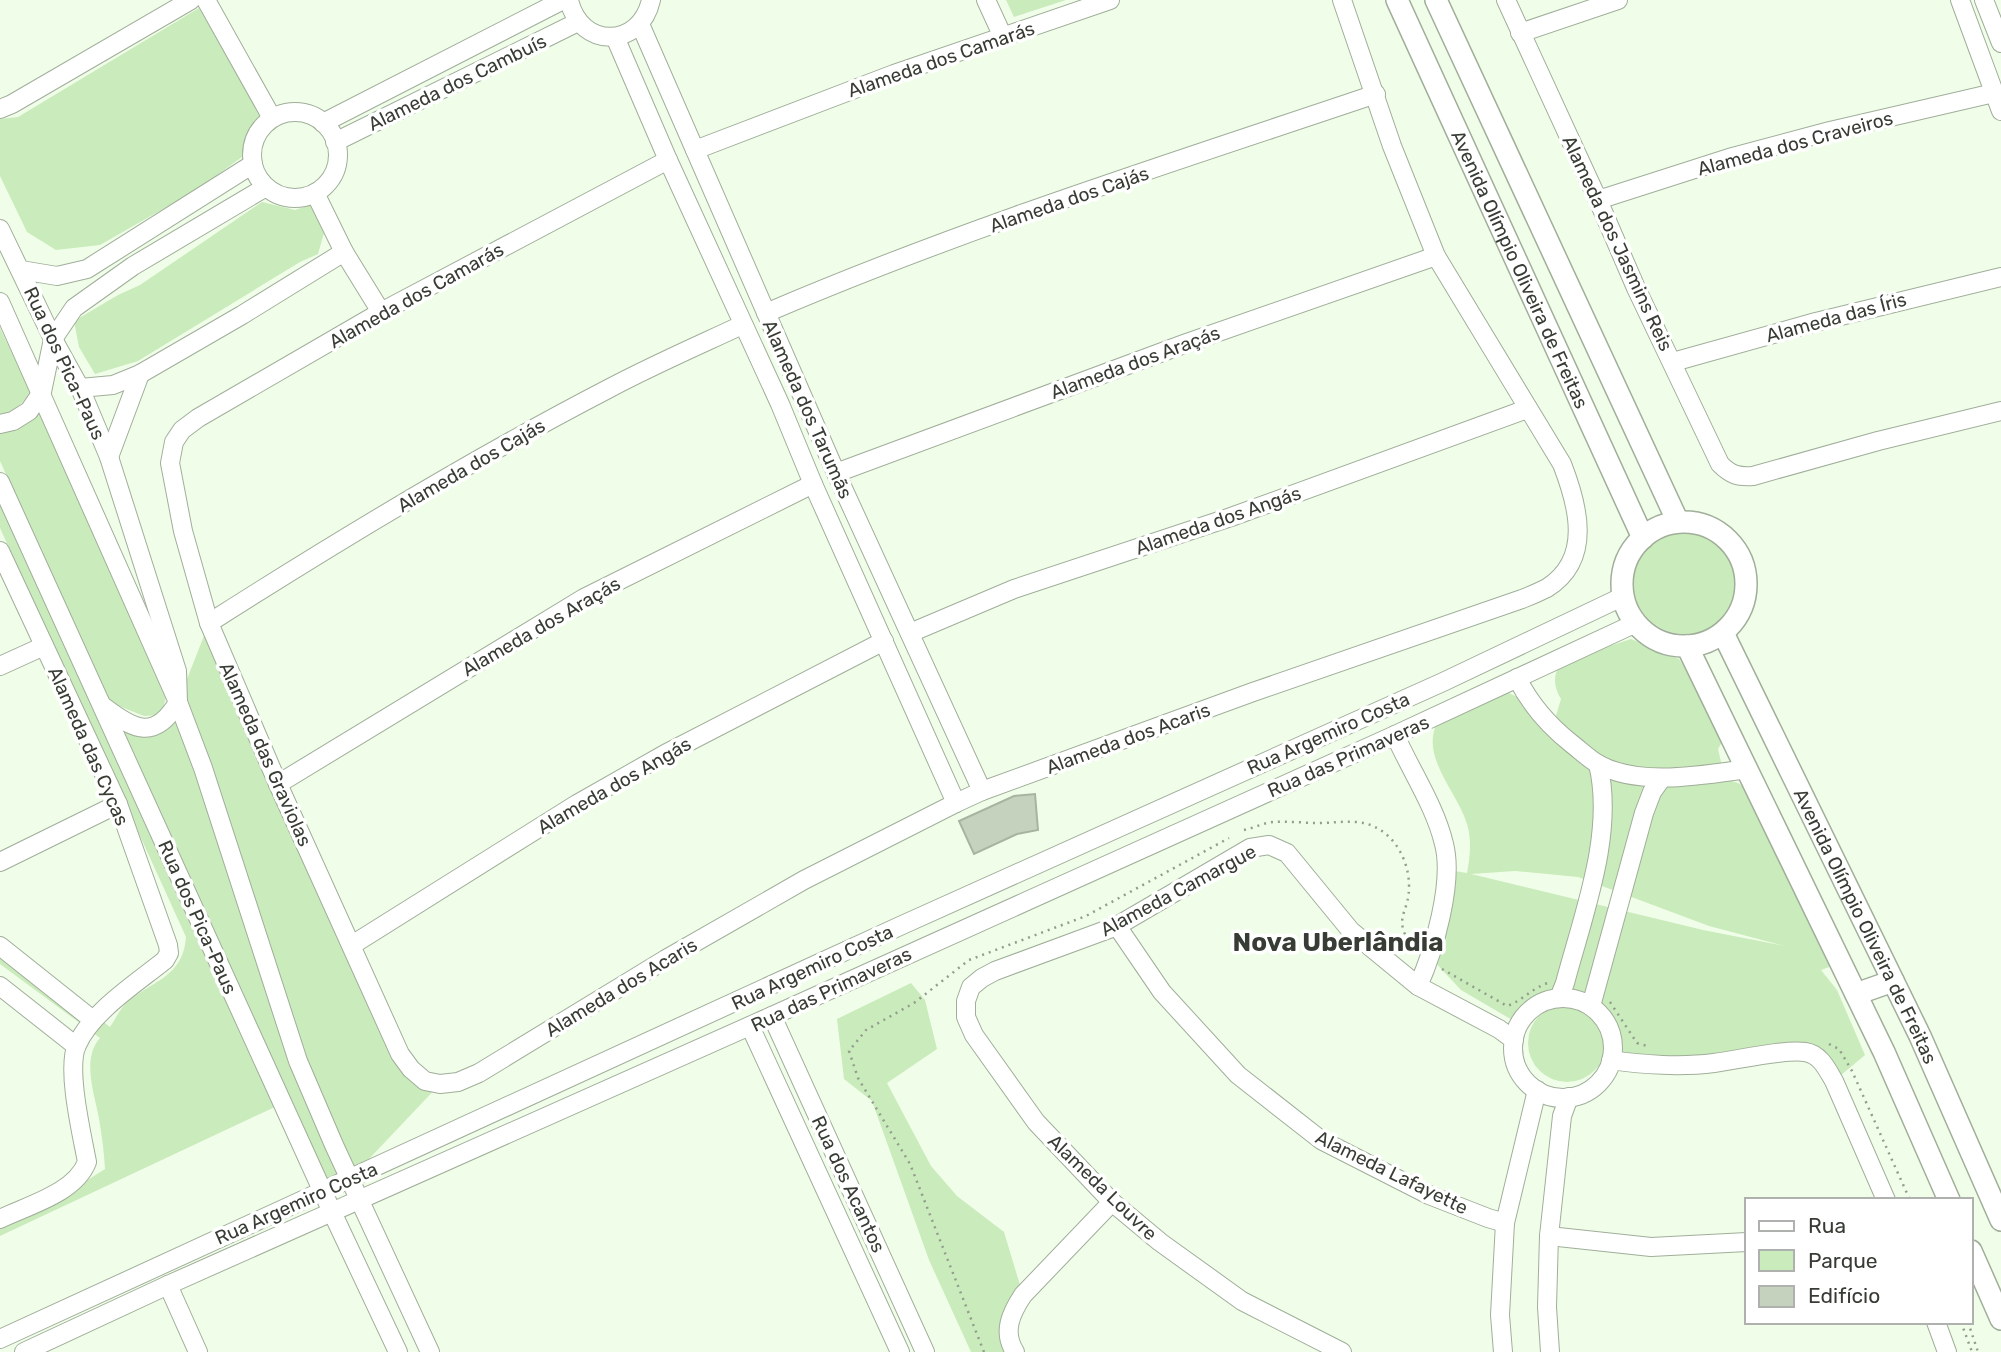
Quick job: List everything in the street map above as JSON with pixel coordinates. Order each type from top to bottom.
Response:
[{"type":"main road","name":"Avenida Olímpio Oliveira de Freitas","points":[[1397,0],[1643,538]]},
{"type":"main road","name":"Avenida Olímpio Oliveira de Freitas","points":[[1436,0],[1678,522]]},
{"type":"main road","points":[[1678,522],[1709,527],[1733,546],[1741,558],[1745,572],[1746,594],[1738,616],[1723,633],[1706,642],[1687,646],[1668,644],[1650,636],[1636,623],[1624,596],[1623,575],[1630,554],[1643,538],[1666,524],[1678,522]]},
{"type":"main road","name":"Avenida Olímpio Oliveira de Freitas","points":[[1723,633],[1920,1036],[2001,1220]]},
{"type":"main road","name":"Avenida Olímpio Oliveira de Freitas","points":[[1687,646],[1856,994],[1948,1198]]},
{"type":"main road","points":[[1856,994],[1893,981]]},
{"type":"main road","points":[[1973,1256],[2001,1319]]},
{"type":"street","points":[[0,109],[191,0]]},
{"type":"street","points":[[206,0],[272,118]]},
{"type":"street","name":"Alameda dos Cambuís","points":[[323,123],[563,0]]},
{"type":"street","points":[[569,0],[571,11],[578,22],[589,31],[601,36],[615,37],[629,33],[640,24],[647,14],[651,0]]},
{"type":"street","points":[[986,0],[1003,37]]},
{"type":"street","name":"Alameda dos Camarás","points":[[695,150],[894,74],[1110,0]]},
{"type":"street","points":[[1342,0],[1392,146],[1436,256]]},
{"type":"street","name":"Alameda dos Jasmins Reis","points":[[1506,0],[1636,288],[1720,464],[1739,477],[1753,476],[1878,440],[2001,411]]},
{"type":"street","points":[[1520,33],[1618,0]]},
{"type":"street","points":[[2001,43],[1984,0],[1962,5],[2001,111]]},
{"type":"street","name":"Alameda dos Cambuís","points":[[335,142],[578,22]]},
{"type":"street","name":"Alameda dos Tarumãs","points":[[640,24],[836,473],[982,791]]},
{"type":"street","name":"Alameda dos Tarumãs","points":[[615,37],[956,803]]},
{"type":"street","name":"Alameda dos Craveiros","points":[[1598,200],[1729,158],[1830,131],[1994,93]]},
{"type":"street","name":"Alameda dos Cajás","points":[[766,313],[845,279],[1078,195],[1376,94]]},
{"type":"street","points":[[293,112],[314,117],[323,123],[335,142],[338,154],[332,177],[315,193],[303,198],[290,198],[266,187],[257,177],[252,151],[255,138],[262,127],[272,118],[293,112]]},
{"type":"street","name":"Alameda dos Camarás","points":[[174,442],[182,430],[198,418],[382,312],[668,160]]},
{"type":"street","points":[[22,270],[57,276],[87,269],[253,164]]},
{"type":"street","points":[[0,424],[13,421],[29,411],[41,392],[53,339],[74,308],[133,267],[266,187]]},
{"type":"street","points":[[315,193],[344,252],[382,312]]},
{"type":"street","points":[[191,203],[205,225]]},
{"type":"street","name":"Rua dos Pica-Paus","points":[[0,229],[110,457],[171,646],[177,671],[178,702]]},
{"type":"street","points":[[705,242],[730,232]]},
{"type":"street","points":[[122,247],[133,267]]},
{"type":"street","points":[[79,388],[113,385],[140,374],[242,316],[344,252]]},
{"type":"street","name":"Alameda dos Acaris","points":[[400,1054],[411,1069],[425,1081],[440,1084],[458,1082],[479,1073],[666,959],[804,880],[982,791],[1253,692],[1522,600],[1548,587],[1565,571],[1576,547],[1579,521],[1573,491],[1562,464],[1436,256]]},
{"type":"street","name":"Alameda dos Araçás","points":[[836,473],[1184,344],[1436,256]]},
{"type":"street","name":"Alameda das Íris","points":[[1673,362],[1816,321],[2001,277]]},
{"type":"street","name":"Rua dos Pica-Paus","points":[[0,303],[178,702],[204,768],[298,1061],[430,1352]]},
{"type":"street","name":"Alameda dos Cajás","points":[[209,623],[503,445],[610,387],[742,325]]},
{"type":"street","points":[[110,457],[140,374]]},
{"type":"street","points":[[780,404],[801,394]]},
{"type":"street","name":"Alameda dos Angás","points":[[910,633],[1014,589],[1231,517],[1527,409]]},
{"type":"street","name":"Alameda das Graviolas","points":[[174,442],[170,463],[183,531],[209,623],[278,784],[400,1054]]},
{"type":"street","name":"Rua dos Pica-Paus","points":[[0,481],[398,1352]]},
{"type":"street","name":"Alameda dos Araçás","points":[[278,784],[584,598],[813,484]]},
{"type":"street","name":"Alameda das Cycas","points":[[0,551],[118,804],[168,945],[166,960],[93,1020]]},
{"type":"street","points":[[850,566],[874,555]]},
{"type":"street","name":"Rua Argemiro Costa","points":[[0,1339],[1173,802],[1443,682],[1624,596]]},
{"type":"street","name":"Rua das Primaveras","points":[[30,1351],[168,1284],[750,1026],[1395,735],[1636,623]]},
{"type":"street","name":"Alameda dos Angás","points":[[352,945],[588,798],[665,754],[884,641]]},
{"type":"street","points":[[0,666],[44,646]]},
{"type":"street","points":[[1517,678],[1524,692],[1553,729],[1598,764],[1621,773],[1662,778],[1747,769]]},
{"type":"street","points":[[1443,682],[1441,692],[1448,710]]},
{"type":"street","points":[[101,705],[125,723],[138,728],[151,728],[164,721],[178,702]]},
{"type":"street","points":[[1395,735],[1434,816],[1444,844],[1448,870],[1431,958],[1418,986],[1499,1029],[1514,1040]]},
{"type":"street","points":[[1559,998],[1592,882],[1602,828],[1603,783],[1598,764]]},
{"type":"street","points":[[1591,1006],[1644,813],[1652,792],[1662,778]]},
{"type":"street","points":[[1173,802],[1185,829]]},
{"type":"street","points":[[0,862],[118,804]]},
{"type":"street","name":"Alameda Camargue","points":[[971,987],[995,971],[1117,926],[1250,848],[1269,845],[1287,853],[1351,931],[1418,986]]},
{"type":"street","points":[[1592,882],[1621,890]]},
{"type":"street","name":"Alameda Lafayette","points":[[1117,926],[1162,992],[1238,1075],[1321,1140],[1429,1195],[1505,1223]]},
{"type":"street","points":[[0,1219],[70,1186],[82,1175],[87,1162],[74,1078],[76,1046],[93,1020],[3,956]]},
{"type":"street","points":[[0,986],[76,1046]]},
{"type":"street","name":"Alameda Louvre","points":[[971,987],[965,1001],[966,1017],[974,1034],[1036,1122],[1112,1202],[1160,1242],[1242,1301],[1342,1352]]},
{"type":"street","points":[[1559,998],[1575,999],[1591,1006],[1602,1016],[1613,1045],[1606,1074],[1583,1094],[1552,1097],[1537,1090],[1521,1074],[1513,1051],[1519,1024],[1529,1011],[1543,1002],[1559,998]]},
{"type":"street","name":"Rua dos Acantos","points":[[772,1016],[925,1352]]},
{"type":"street","name":"Rua dos Acantos","points":[[750,1026],[900,1352]]},
{"type":"street","points":[[1611,1060],[1628,1063],[1710,1064],[1792,1053],[1806,1052],[1816,1056],[1834,1081],[1885,1198]]},
{"type":"street","points":[[1503,1352],[1500,1315],[1505,1223],[1537,1090]]},
{"type":"street","points":[[1550,1352],[1547,1307],[1549,1236],[1562,1116],[1569,1097]]},
{"type":"street","points":[[1012,1344],[1011,1316],[1023,1295],[1112,1202]]},
{"type":"street","points":[[1549,1236],[1651,1247],[1745,1242]]},
{"type":"street","points":[[168,1284],[198,1352]]},
{"type":"street","points":[[1937,1324],[1947,1352]]},
{"type":"street","points":[[22,1328],[30,1351]]},
{"type":"path","points":[[1962,1324],[1972,1352]]},
{"type":"path","points":[[1969,1324],[1978,1352]]},
{"type":"green space","points":[[1006,0],[1066,0],[1014,17]]},
{"type":"green space","points":[[199,8],[261,116],[251,131],[242,157],[198,189],[100,245],[56,250],[27,232],[0,176],[0,119],[18,117]]},
{"type":"green space","points":[[262,202],[295,210],[310,205],[324,233],[318,254],[300,262],[138,361],[95,374],[79,347],[74,321],[140,285]]},
{"type":"green space","points":[[0,328],[30,391],[18,407],[0,415]]},
{"type":"green space","points":[[39,408],[167,694],[161,715],[144,716],[109,702],[0,461],[0,432],[19,427],[36,418]]},
{"type":"green space","points":[[0,490],[277,1106],[0,1236],[0,1225],[62,1196],[105,1169],[90,1067],[94,1047],[100,1038],[0,964],[0,940],[110,1027],[122,1008],[171,972],[183,952],[186,937],[0,528]]},
{"type":"green space","points":[[1685,530],[1705,534],[1722,545],[1733,562],[1737,582],[1733,602],[1722,619],[1705,630],[1685,634],[1665,630],[1648,619],[1637,602],[1633,582],[1637,562],[1648,545],[1665,534]]},
{"type":"green space","points":[[209,623],[400,1054],[440,1084],[350,1179],[323,1191],[101,705],[138,728],[178,702]]},
{"type":"green space","points":[[1631,639],[1679,659],[1723,725],[1722,742],[1718,749],[1725,779],[1749,790],[1832,966],[1821,970],[1837,990],[1865,1055],[1834,1081],[1825,1065],[1792,1053],[1607,1059],[1612,1046],[1610,1032],[1606,1021],[1588,1006],[1577,1001],[1554,999],[1536,1006],[1519,1024],[1461,990],[1431,958],[1448,870],[1467,873],[1470,849],[1467,824],[1442,775],[1433,749],[1437,723],[1507,692],[1521,699],[1551,732],[1561,699],[1555,680],[1561,662]],"holes":[[[1515,871],[1578,877],[1709,926],[1785,946],[1703,930],[1471,874]]]},
{"type":"green space","points":[[911,983],[925,1000],[937,1049],[887,1083],[931,1166],[957,1196],[1004,1232],[1023,1295],[1012,1352],[971,1352],[929,1260],[872,1101],[844,1079],[837,1019]]},
{"type":"green space","points":[[1567,1004],[1582,1007],[1594,1016],[1603,1028],[1606,1043],[1603,1058],[1594,1070],[1582,1079],[1567,1082],[1552,1079],[1540,1070],[1531,1058],[1528,1043],[1531,1028],[1540,1016],[1552,1007]]},
{"type":"building","points":[[1035,794],[1038,830],[1017,834],[974,854],[959,821],[1014,796]]},
{"type":"district","name":"Nova Uberlândia","points":[[1338,942]]}]
